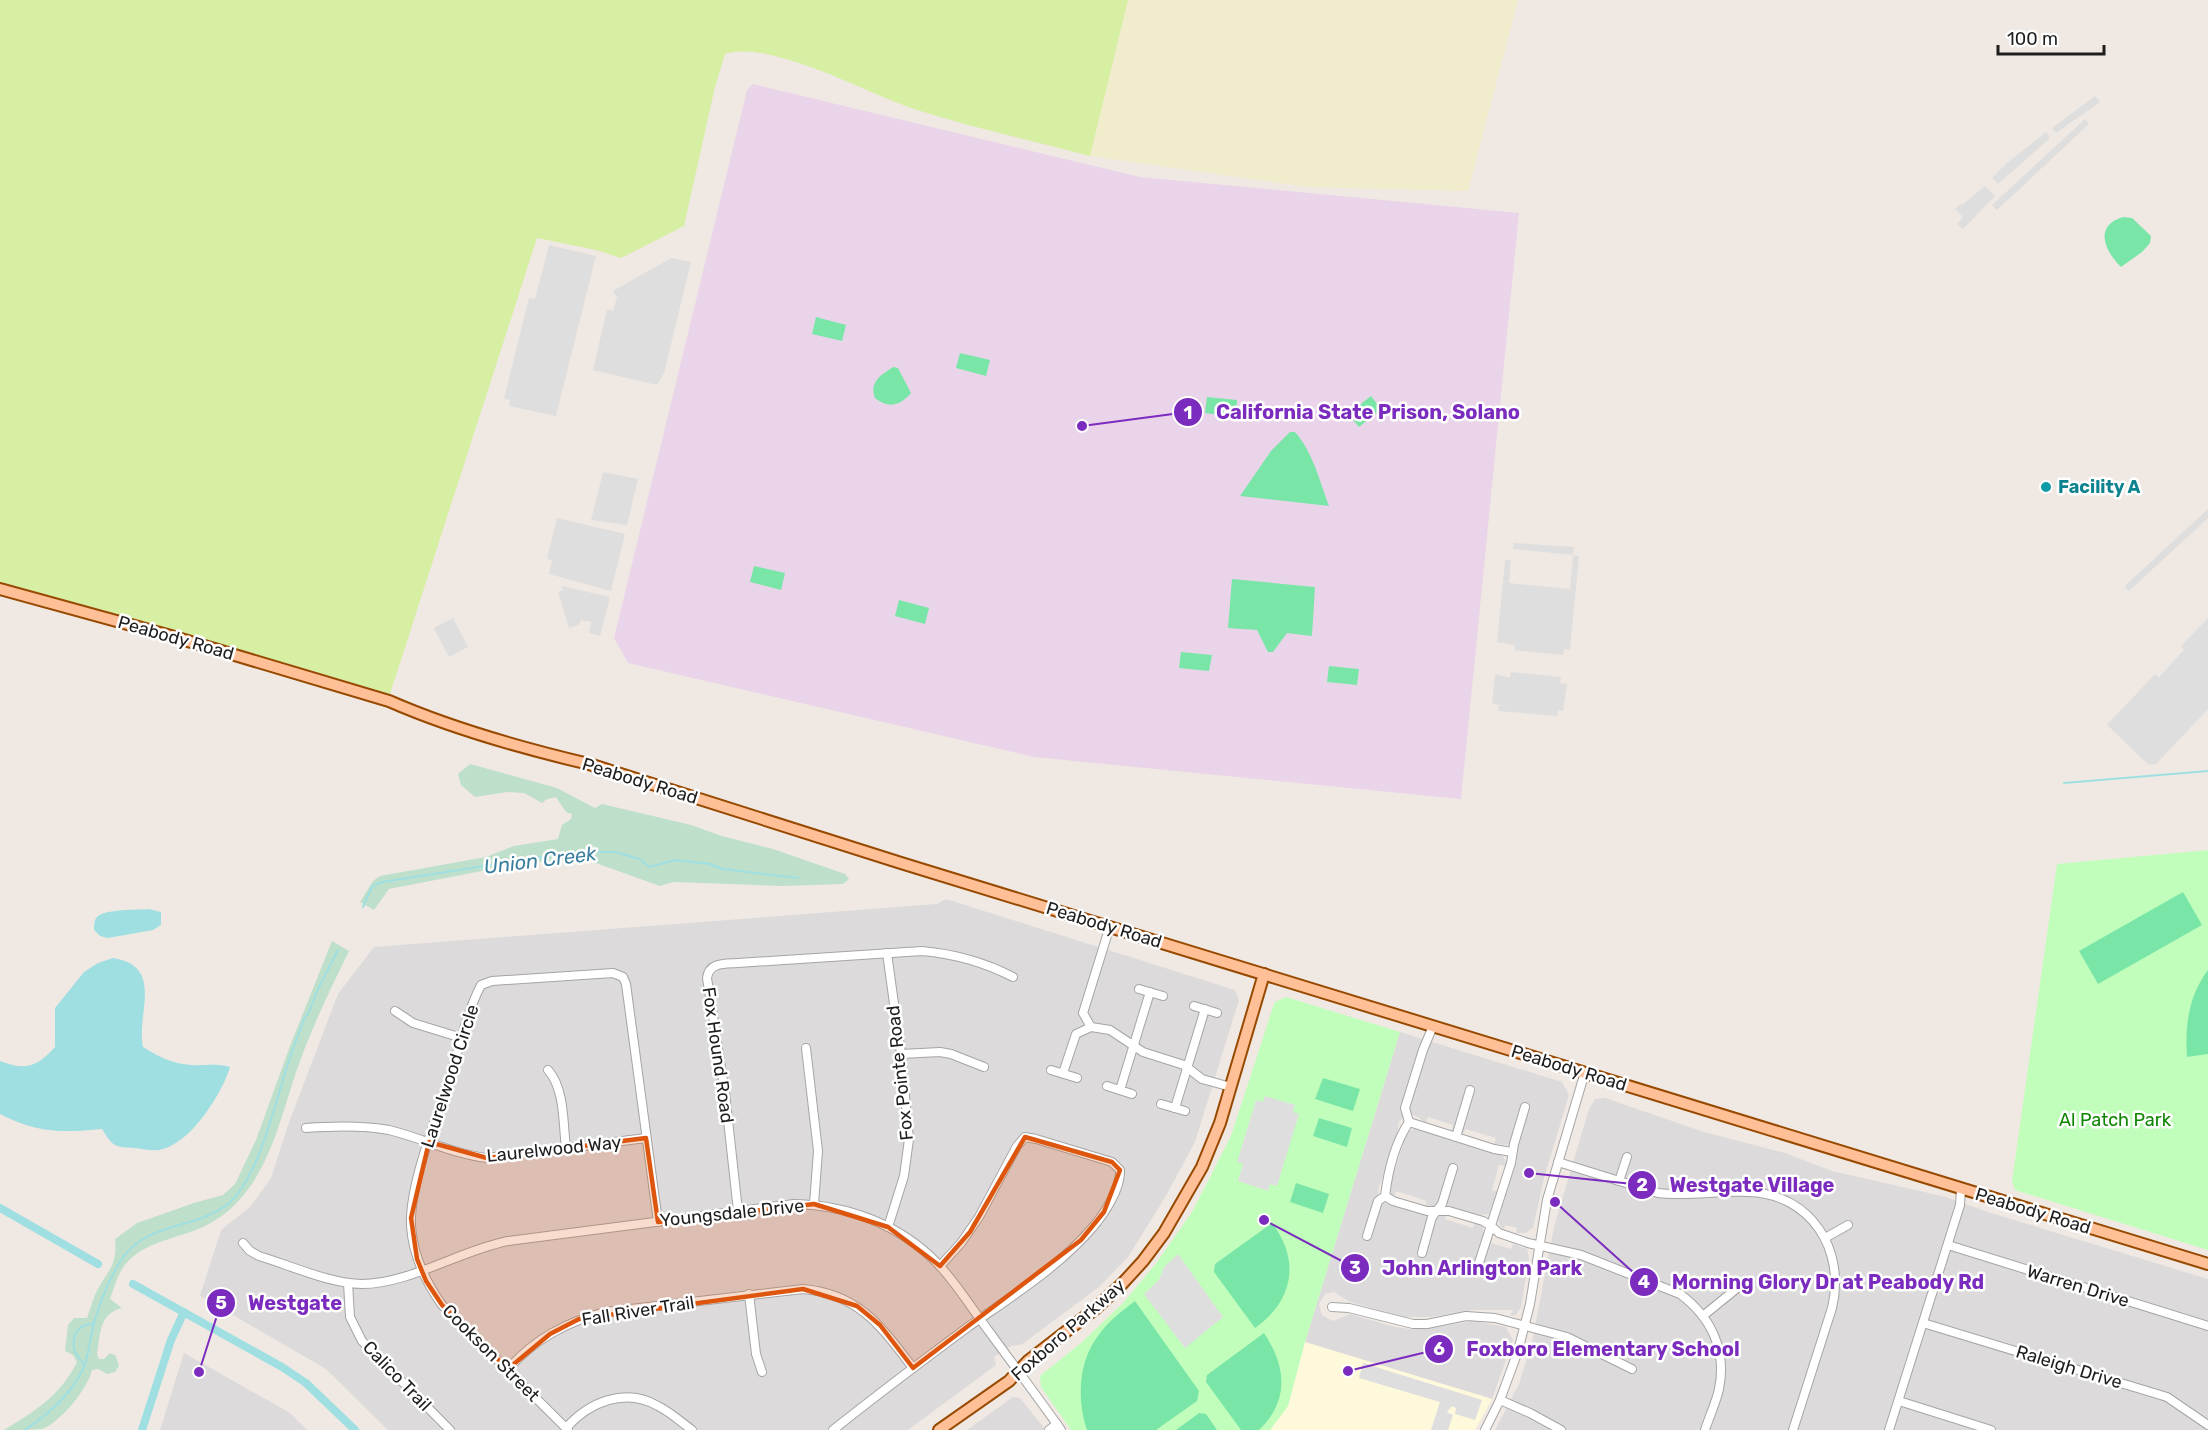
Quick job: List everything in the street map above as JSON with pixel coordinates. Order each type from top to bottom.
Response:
[{"type":"main road","name":"Peabody Road","points":[[0,589],[171,636],[389,701],[468,730],[560,759],[589,764],[901,863],[2208,1264]]},
{"type":"main road","name":"Foxboro Parkway","points":[[939,1430],[1009,1381],[1028,1361],[1095,1309],[1143,1261],[1169,1224],[1202,1167],[1231,1087],[1264,974]]},
{"type":"street","points":[[1091,1027],[1083,1013],[1110,926]]},
{"type":"street","points":[[887,953],[922,951],[951,954],[986,965],[1013,977]]},
{"type":"street","name":"Fox Pointe Road","points":[[887,953],[901,1054],[909,1139],[904,1176],[888,1227]]},
{"type":"street","name":"Fox Hound Road","points":[[738,1211],[725,1093],[707,978],[709,971],[720,964],[887,953]]},
{"type":"street","name":"Laurelwood Circle","points":[[421,1270],[417,1259],[411,1218],[416,1189],[477,993],[481,985],[486,982],[619,974],[626,984],[658,1222]]},
{"type":"street","points":[[1139,989],[1163,996]]},
{"type":"street","points":[[1120,1090],[1150,992]]},
{"type":"street","points":[[1194,1006],[1217,1013]]},
{"type":"street","points":[[1175,1108],[1205,1009]]},
{"type":"street","points":[[395,1011],[413,1023],[462,1038]]},
{"type":"street","points":[[1367,1236],[1378,1201],[1385,1196],[1387,1181],[1402,1133],[1409,1122],[1405,1108],[1433,1026]]},
{"type":"street","points":[[1063,1073],[1076,1034],[1091,1027],[1110,1030],[1143,1052],[1187,1068],[1202,1079],[1231,1087]]},
{"type":"street","points":[[806,1047],[818,1151],[814,1204]]},
{"type":"street","points":[[901,1054],[940,1052],[984,1067]]},
{"type":"street","points":[[548,1070],[555,1078],[560,1096],[566,1149]]},
{"type":"street","points":[[1052,1070],[1077,1078]]},
{"type":"street","points":[[1485,1430],[1515,1361],[1525,1325],[1547,1200],[1585,1072]]},
{"type":"street","points":[[1107,1086],[1132,1094]]},
{"type":"street","points":[[1456,1137],[1470,1090]]},
{"type":"street","points":[[1161,1104],[1185,1111]]},
{"type":"street","points":[[1477,1269],[1511,1163],[1525,1107]]},
{"type":"street","points":[[1409,1122],[1512,1152]]},
{"type":"street","name":"Laurelwood Way","points":[[306,1128],[376,1128],[460,1153],[487,1158],[646,1138]]},
{"type":"street","points":[[832,1430],[1054,1263],[1094,1226],[1104,1212],[1121,1172],[1117,1166],[1025,1137],[1017,1146],[970,1232],[940,1266]]},
{"type":"street","points":[[1619,1181],[1627,1157]]},
{"type":"street","points":[[1558,1162],[1658,1193],[1672,1195],[1738,1192],[1770,1195],[1803,1212],[1825,1238],[1835,1271],[1834,1301],[1793,1430]]},
{"type":"street","points":[[1422,1253],[1432,1217],[1442,1204],[1453,1168]]},
{"type":"street","points":[[1889,1430],[1960,1205],[1961,1189]]},
{"type":"street","points":[[1385,1196],[1393,1201],[1427,1211],[1449,1210],[1491,1226],[1499,1233],[1581,1255],[1660,1285],[1680,1294],[1694,1304],[1704,1316],[1718,1343],[1720,1359],[1719,1390],[1705,1430]]},
{"type":"street","name":"Youngsdale Drive","points":[[243,1243],[259,1256],[348,1283],[374,1284],[400,1278],[489,1244],[794,1204],[814,1204],[860,1215],[888,1227],[911,1241],[940,1266],[1059,1427]]},
{"type":"street","points":[[1825,1238],[1848,1225]]},
{"type":"street","name":"Warren Drive","points":[[1948,1245],[2208,1326]]},
{"type":"street","name":"Cookson Street","points":[[421,1270],[442,1305],[567,1429]]},
{"type":"street","points":[[1704,1316],[1746,1281]]},
{"type":"street","name":"Calico Trail","points":[[348,1283],[350,1317],[362,1341],[450,1430]]},
{"type":"street","name":"Fall River Trail","points":[[508,1370],[550,1334],[579,1319],[605,1312],[803,1289],[818,1290],[857,1306],[880,1325],[913,1368]]},
{"type":"street","points":[[749,1294],[756,1354],[762,1372]]},
{"type":"street","points":[[1332,1307],[1349,1308],[1413,1324],[1479,1316],[1525,1325],[1567,1337],[1632,1369]]},
{"type":"street","name":"Raleigh Drive","points":[[1923,1323],[2167,1397],[2208,1425]]},
{"type":"street","points":[[567,1429],[573,1420],[599,1402],[627,1397],[658,1406],[692,1430]]},
{"type":"street","points":[[1500,1400],[1561,1430]]},
{"type":"street","points":[[1899,1401],[1991,1430]]},
{"type":"street","points":[[1049,1430],[1059,1427]]},
{"type":"highlighted area","points":[[1025,1137],[1112,1162],[1120,1170],[1104,1212],[1081,1240],[913,1368],[880,1325],[857,1306],[803,1289],[579,1319],[550,1334],[508,1369],[442,1305],[426,1281],[417,1259],[411,1218],[429,1142],[487,1158],[646,1138],[658,1222],[814,1204],[888,1227],[940,1266],[970,1232]]},
{"type":"shaded area","points":[[1128,0],[1518,0],[1468,191],[1307,187],[1090,156]]},
{"type":"shaded area","points":[[753,84],[1140,177],[1519,213],[1461,799],[1034,757],[628,663],[614,638],[747,90]]},
{"type":"shaded area","points":[[2095,96],[2100,102],[2056,133],[2052,128]]},
{"type":"shaded area","points":[[2085,119],[2089,124],[1997,210],[1992,205]]},
{"type":"shaded area","points":[[2046,132],[2050,138],[1998,184],[1992,178],[2007,163]]},
{"type":"shaded area","points":[[1985,186],[1995,196],[1963,229],[1957,224],[1963,217],[1955,209]]},
{"type":"shaded area","points":[[549,245],[596,256],[556,416],[509,406],[510,400],[504,399],[529,298],[535,299]]},
{"type":"shaded area","points":[[671,258],[691,262],[664,373],[657,385],[593,370],[607,309],[613,311],[617,297],[613,291]]},
{"type":"shaded area","points":[[603,472],[638,479],[627,525],[591,520]]},
{"type":"shaded area","points":[[2208,509],[2208,518],[2129,591],[2125,587],[2127,584]]},
{"type":"shaded area","points":[[557,518],[625,534],[611,591],[549,574],[552,560],[547,559]]},
{"type":"shaded area","points":[[1514,543],[1574,547],[1573,555],[1513,549]]},
{"type":"shaded area","points":[[1573,555],[1579,556],[1570,650],[1564,649],[1563,655],[1515,650],[1515,645],[1497,642],[1505,560],[1511,560],[1509,583],[1570,589]]},
{"type":"shaded area","points":[[562,586],[610,597],[600,636],[589,633],[591,622],[581,620],[579,625],[569,628],[558,592],[563,590]]},
{"type":"shaded area","points":[[453,618],[468,647],[449,657],[434,628]]},
{"type":"shaded area","points":[[2208,618],[2208,709],[2156,764],[2149,765],[2107,725],[2155,674],[2159,677],[2184,650],[2181,646]]},
{"type":"shaded area","points":[[1511,672],[1561,677],[1560,683],[1567,684],[1563,711],[1558,710],[1557,716],[1498,711],[1499,705],[1492,704],[1495,674],[1510,678]]},
{"type":"shaded area","points":[[946,899],[1235,990],[1239,1000],[1195,1142],[1167,1194],[1128,1257],[1099,1287],[1021,1345],[1011,1346],[994,1357],[996,1365],[908,1430],[388,1430],[326,1369],[200,1296],[221,1230],[250,1207],[271,1178],[288,1125],[338,994],[374,947],[937,904]]},
{"type":"shaded area","points":[[1400,1032],[1562,1082],[1569,1095],[1544,1178],[1533,1228],[1525,1233],[1516,1233],[1517,1228],[1505,1225],[1504,1229],[1498,1220],[1517,1160],[1516,1150],[1512,1145],[1494,1144],[1496,1138],[1465,1129],[1464,1133],[1452,1130],[1453,1125],[1428,1117],[1426,1123],[1410,1114],[1399,1121],[1397,1136],[1378,1190],[1380,1198],[1385,1203],[1425,1215],[1446,1214],[1445,1219],[1473,1228],[1475,1223],[1482,1226],[1484,1233],[1493,1238],[1491,1243],[1511,1249],[1513,1244],[1527,1249],[1529,1259],[1521,1307],[1516,1315],[1510,1316],[1513,1310],[1472,1310],[1430,1317],[1403,1317],[1350,1302],[1334,1292],[1325,1294],[1319,1304],[1322,1315],[1333,1321],[1350,1314],[1410,1329],[1473,1321],[1506,1327],[1513,1340],[1492,1399],[1305,1342]]},
{"type":"shaded area","points":[[1265,1096],[1295,1105],[1293,1112],[1299,1114],[1277,1186],[1270,1184],[1268,1191],[1238,1181],[1243,1164],[1237,1162],[1256,1100],[1263,1102]]},
{"type":"shaded area","points":[[1605,1098],[1704,1132],[1785,1153],[1832,1171],[1946,1197],[2208,1279],[2208,1430],[1495,1430],[1519,1384],[1532,1342],[1554,1227],[1589,1109],[1595,1099]]},
{"type":"shaded area","points":[[1418,1129],[1500,1154],[1504,1158],[1506,1166],[1499,1165],[1492,1190],[1498,1192],[1489,1214],[1480,1215],[1445,1205],[1425,1207],[1427,1201],[1396,1191],[1394,1197],[1391,1194],[1390,1186],[1406,1135],[1411,1130]]},
{"type":"shaded area","points":[[1178,1254],[1223,1317],[1185,1348],[1144,1294],[1159,1280],[1164,1267]]},
{"type":"shaded area","points":[[1305,1342],[1492,1399],[1475,1430],[1270,1430],[1288,1406]]},
{"type":"shaded area","points":[[184,1353],[290,1413],[307,1430],[160,1430]]},
{"type":"shaded area","points":[[1363,1363],[1482,1400],[1475,1420],[1455,1414],[1456,1408],[1452,1406],[1447,1412],[1453,1415],[1448,1430],[1431,1430],[1440,1402],[1359,1378]]},
{"type":"shaded area","points":[[1013,1397],[1020,1398],[1046,1430],[967,1430]]},
{"type":"green space","points":[[0,0],[1128,0],[1090,156],[917,110],[794,61],[745,51],[725,54],[715,87],[684,226],[621,258],[596,250],[537,238],[390,694],[150,623],[0,582]]},
{"type":"green space","points":[[2123,217],[2132,218],[2151,236],[2150,243],[2142,252],[2121,267],[2110,254],[2105,233],[2108,226]]},
{"type":"green space","points":[[816,317],[846,325],[842,341],[812,334]]},
{"type":"green space","points":[[960,353],[990,360],[986,376],[956,368]]},
{"type":"green space","points":[[893,367],[898,368],[911,393],[903,401],[889,405],[875,398],[874,388],[880,376]]},
{"type":"green space","points":[[1371,396],[1381,409],[1359,427],[1348,414]]},
{"type":"green space","points":[[1207,397],[1237,400],[1236,417],[1205,413]]},
{"type":"green space","points":[[1290,432],[1295,432],[1307,449],[1329,506],[1240,496],[1271,451]]},
{"type":"green space","points":[[754,566],[785,573],[781,590],[750,582]]},
{"type":"green space","points":[[1232,579],[1315,587],[1312,636],[1287,633],[1273,652],[1268,652],[1257,630],[1228,628]]},
{"type":"green space","points":[[899,600],[929,608],[925,624],[895,616]]},
{"type":"green space","points":[[1181,652],[1212,655],[1209,671],[1179,668]]},
{"type":"green space","points":[[1329,666],[1359,669],[1357,685],[1327,682]]},
{"type":"green space","points":[[470,764],[557,788],[595,808],[602,804],[691,825],[722,836],[773,849],[845,874],[849,879],[843,884],[781,886],[673,882],[660,886],[590,861],[549,861],[523,863],[389,889],[374,910],[360,902],[373,881],[380,876],[486,857],[514,846],[558,839],[562,825],[571,819],[572,814],[566,812],[556,797],[542,803],[524,793],[507,792],[475,797],[461,785],[458,774]]},
{"type":"green space","name":"Al Patch Park","points":[[2208,850],[2208,1250],[2015,1190],[2012,1181],[2057,864]]},
{"type":"green space","points":[[2183,892],[2202,925],[2098,984],[2079,951]]},
{"type":"green space","points":[[332,941],[349,951],[310,1035],[276,1134],[252,1184],[236,1204],[206,1226],[144,1249],[124,1266],[110,1299],[122,1308],[114,1311],[105,1320],[100,1332],[97,1354],[99,1359],[104,1359],[110,1353],[116,1356],[119,1366],[115,1372],[107,1374],[98,1369],[92,1370],[73,1404],[42,1429],[4,1430],[46,1402],[63,1384],[77,1362],[73,1355],[65,1351],[68,1325],[74,1318],[87,1318],[95,1295],[113,1263],[115,1239],[137,1223],[223,1195],[235,1184],[256,1140]]},
{"type":"green space","points":[[2208,970],[2208,1054],[2187,1057],[2189,1012],[2196,990]]},
{"type":"green space","points":[[1286,997],[1400,1032],[1305,1342],[1288,1406],[1270,1430],[1071,1430],[1041,1387],[1040,1376],[1081,1343],[1124,1302],[1157,1262],[1192,1212],[1231,1136],[1274,1004]]},
{"type":"green space","points":[[1323,1078],[1360,1089],[1353,1111],[1315,1099]]},
{"type":"green space","points":[[1319,1118],[1352,1128],[1347,1147],[1313,1136]]},
{"type":"green space","points":[[1296,1183],[1329,1194],[1323,1213],[1290,1202]]},
{"type":"green space","points":[[1272,1223],[1287,1252],[1289,1280],[1278,1306],[1255,1328],[1214,1272],[1215,1264]]},
{"type":"green space","points":[[1135,1301],[1199,1391],[1197,1401],[1156,1430],[1087,1430],[1081,1394],[1086,1357],[1106,1326]]},
{"type":"green space","points":[[1264,1333],[1277,1358],[1280,1370],[1280,1395],[1269,1419],[1259,1430],[1241,1430],[1206,1382],[1207,1375]]},
{"type":"green space","points":[[1199,1413],[1206,1414],[1217,1430],[1176,1430]]},
{"type":"water","points":[[149,909],[161,912],[161,925],[153,930],[108,938],[100,936],[94,930],[96,919],[103,914]]},
{"type":"water","points":[[113,958],[129,963],[139,971],[143,981],[145,993],[143,1047],[172,1062],[230,1067],[220,1091],[193,1129],[171,1146],[159,1150],[115,1145],[102,1129],[50,1130],[26,1125],[0,1114],[0,1061],[24,1066],[37,1063],[49,1054],[55,1047],[55,1008],[84,972],[98,963]]},
{"type":"waterway","points":[[2064,783],[2208,771]]},
{"type":"waterway","name":"Union Creek","points":[[363,907],[372,887],[382,882],[573,852],[615,852],[640,859],[649,867],[676,860],[710,864],[722,869],[798,878]]},
{"type":"waterway","name":"Union Creek","points":[[25,1430],[59,1403],[79,1377],[86,1362],[94,1323],[103,1297],[124,1256],[134,1245],[147,1237],[217,1211],[239,1192],[257,1160],[304,1019],[338,950]]},
{"type":"waterway","points":[[0,1208],[98,1264]]},
{"type":"waterway","points":[[133,1284],[282,1367],[306,1383],[355,1430]]},
{"type":"waterway","points":[[142,1430],[171,1340],[184,1312]]},
{"type":"waterway","points":[[83,1364],[75,1352],[75,1336],[84,1326],[94,1323]]},
{"type":"place","name":"California State Prison, Solano","points":[[1082,426]]},
{"type":"place","name":"Facility A","points":[[2046,487]]},
{"type":"place","name":"Westgate Village","points":[[1529,1173]]},
{"type":"place","name":"Morning Glory Dr at Peabody Rd","points":[[1555,1202]]},
{"type":"place","name":"John Arlington Park","points":[[1264,1220]]},
{"type":"place","name":"Foxboro Elementary School","points":[[1348,1371]]},
{"type":"place","name":"Westgate","points":[[199,1372]]}]
